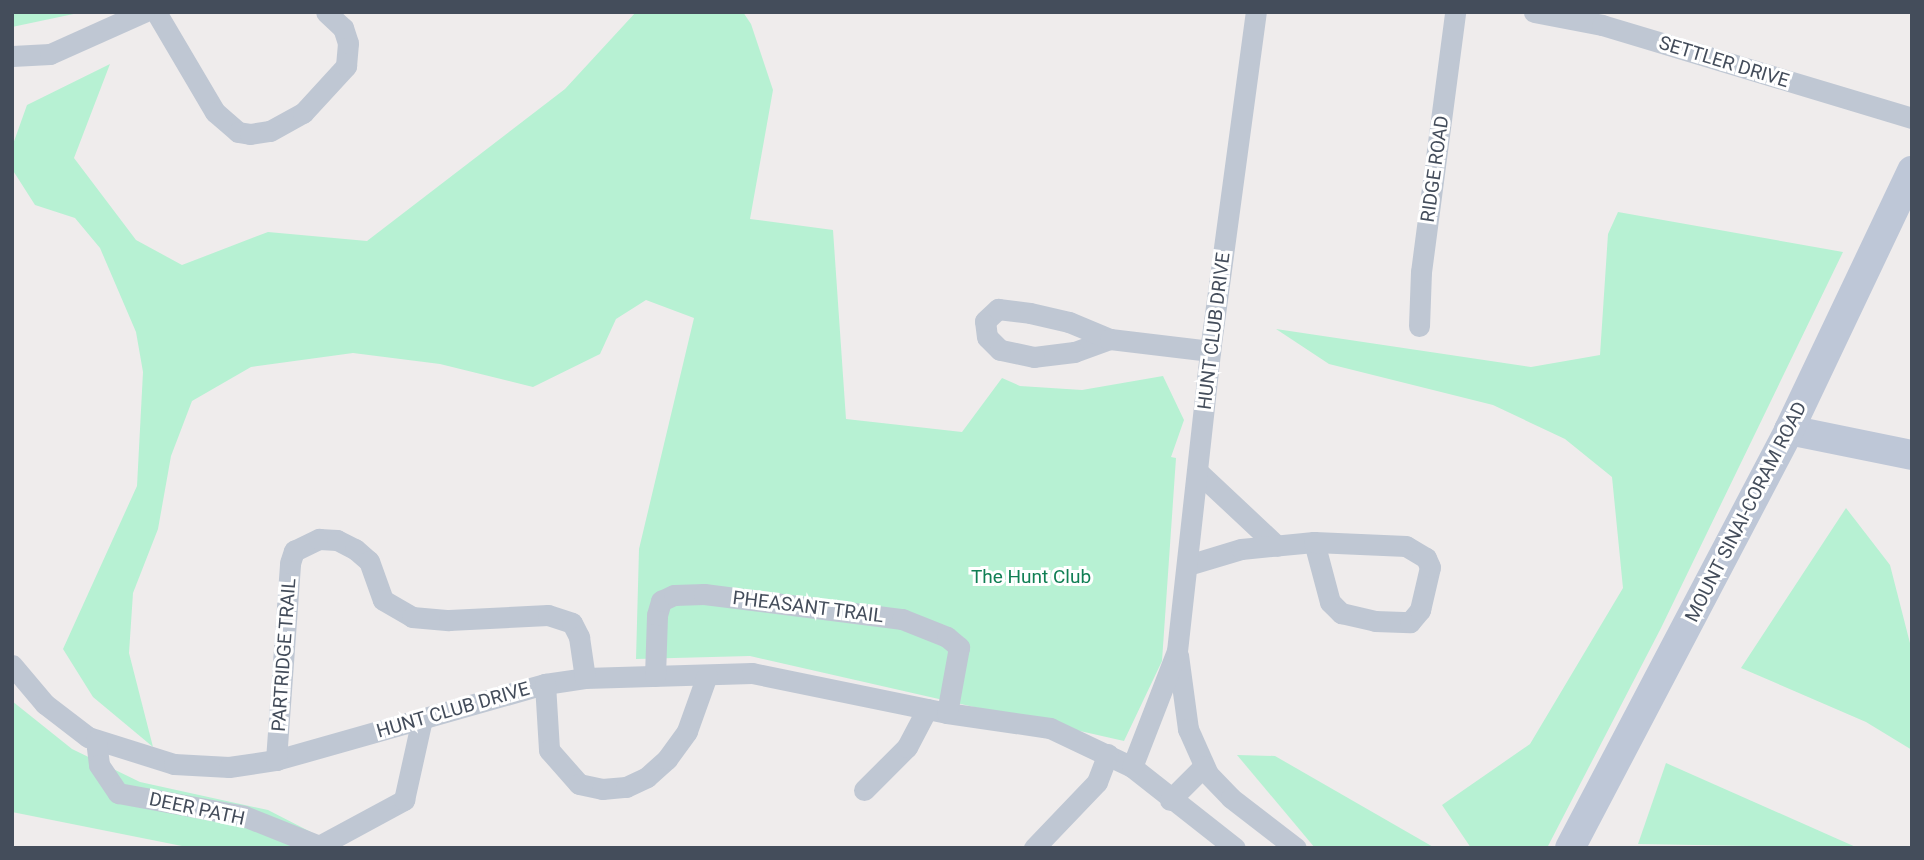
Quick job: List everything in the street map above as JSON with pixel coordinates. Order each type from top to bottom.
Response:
[{"type":"main road","name":"MOUNT SINAI-CORAM ROAD","points":[[1570,848],[1789,430],[1912,171]]},
{"type":"main road","points":[[1789,430],[1912,455]]},
{"type":"street","points":[[12,56],[50,54],[144,12]]},
{"type":"street","points":[[156,12],[215,112],[238,132],[250,134],[270,131],[303,113],[346,66],[345,36],[326,12]]},
{"type":"street","name":"HUNT CLUB DRIVE","points":[[1132,767],[1177,651],[1210,351],[1256,12]]},
{"type":"street","name":"RIDGE ROAD","points":[[1419,327],[1421,272],[1455,12]]},
{"type":"street","name":"SETTLER DRIVE","points":[[1534,12],[1602,25],[1912,118]]},
{"type":"street","points":[[1110,339],[1074,352],[1014,354],[992,344],[985,321],[998,309],[1030,313],[1069,322],[1110,339],[1210,351]]},
{"type":"street","points":[[1198,472],[1277,545]]},
{"type":"street","name":"PARTRIDGE TRAIL","points":[[276,760],[290,563],[295,551],[319,539],[337,540],[355,548],[369,562],[383,600],[412,617],[449,620],[548,614],[572,623],[579,637],[585,678]]},
{"type":"street","points":[[1188,565],[1241,549],[1277,545],[1314,542],[1406,546],[1426,558],[1430,567],[1420,610],[1410,622],[1374,621],[1341,613],[1330,602],[1314,542]]},
{"type":"street","name":"PHEASANT TRAIL","points":[[655,676],[657,615],[661,601],[674,595],[704,594],[889,617],[947,636],[959,647],[937,711]]},
{"type":"street","name":"HUNT CLUB DRIVE","points":[[1177,651],[1188,729],[1204,766],[1231,799],[1296,848]]},
{"type":"street","name":"HUNT CLUB DRIVE","points":[[12,665],[45,704],[96,740],[174,764],[229,767],[276,760],[545,684],[585,678],[752,673],[937,711],[1050,728],[1132,767],[1170,800],[1235,848]]},
{"type":"street","points":[[545,684],[549,750],[579,784],[602,789],[626,787],[647,777],[667,759],[687,731],[707,675]]},
{"type":"street","points":[[864,790],[907,747],[937,711]]},
{"type":"street","name":"DEER PATH","points":[[96,740],[99,765],[118,793],[244,816],[319,846],[404,800],[422,719]]},
{"type":"street","points":[[1034,848],[1097,782],[1108,754]]},
{"type":"street","points":[[1170,800],[1204,766]]},
{"type":"green space","points":[[12,12],[83,12],[12,27]]},
{"type":"green space","name":"The Hunt Club","points":[[636,12],[743,12],[751,24],[773,90],[750,219],[833,230],[846,419],[962,432],[1002,378],[1020,386],[1082,390],[1163,376],[1184,420],[1171,457],[1176,458],[1162,661],[1124,741],[750,656],[636,659],[639,549],[694,318],[646,300],[616,319],[600,354],[533,387],[440,364],[353,353],[251,367],[192,401],[171,456],[158,529],[133,593],[129,653],[153,747],[93,697],[63,649],[137,486],[143,372],[136,332],[100,248],[75,218],[35,205],[12,169],[12,147],[27,105],[110,64],[74,158],[136,240],[182,265],[268,232],[367,241],[565,89]]},
{"type":"green space","points":[[1618,212],[1843,252],[1661,628],[1547,848],[1471,848],[1442,805],[1530,744],[1623,588],[1612,477],[1565,439],[1493,405],[1329,364],[1276,329],[1531,367],[1600,355],[1608,234]]},
{"type":"green space","points":[[1846,508],[1890,565],[1912,651],[1912,750],[1866,722],[1741,668]]},
{"type":"green space","points":[[12,701],[72,749],[140,782],[268,810],[342,848],[192,848],[12,812]]},
{"type":"green space","points":[[1237,755],[1275,756],[1435,848],[1315,848]]},
{"type":"green space","points":[[1666,763],[1858,848],[1638,844]]}]
